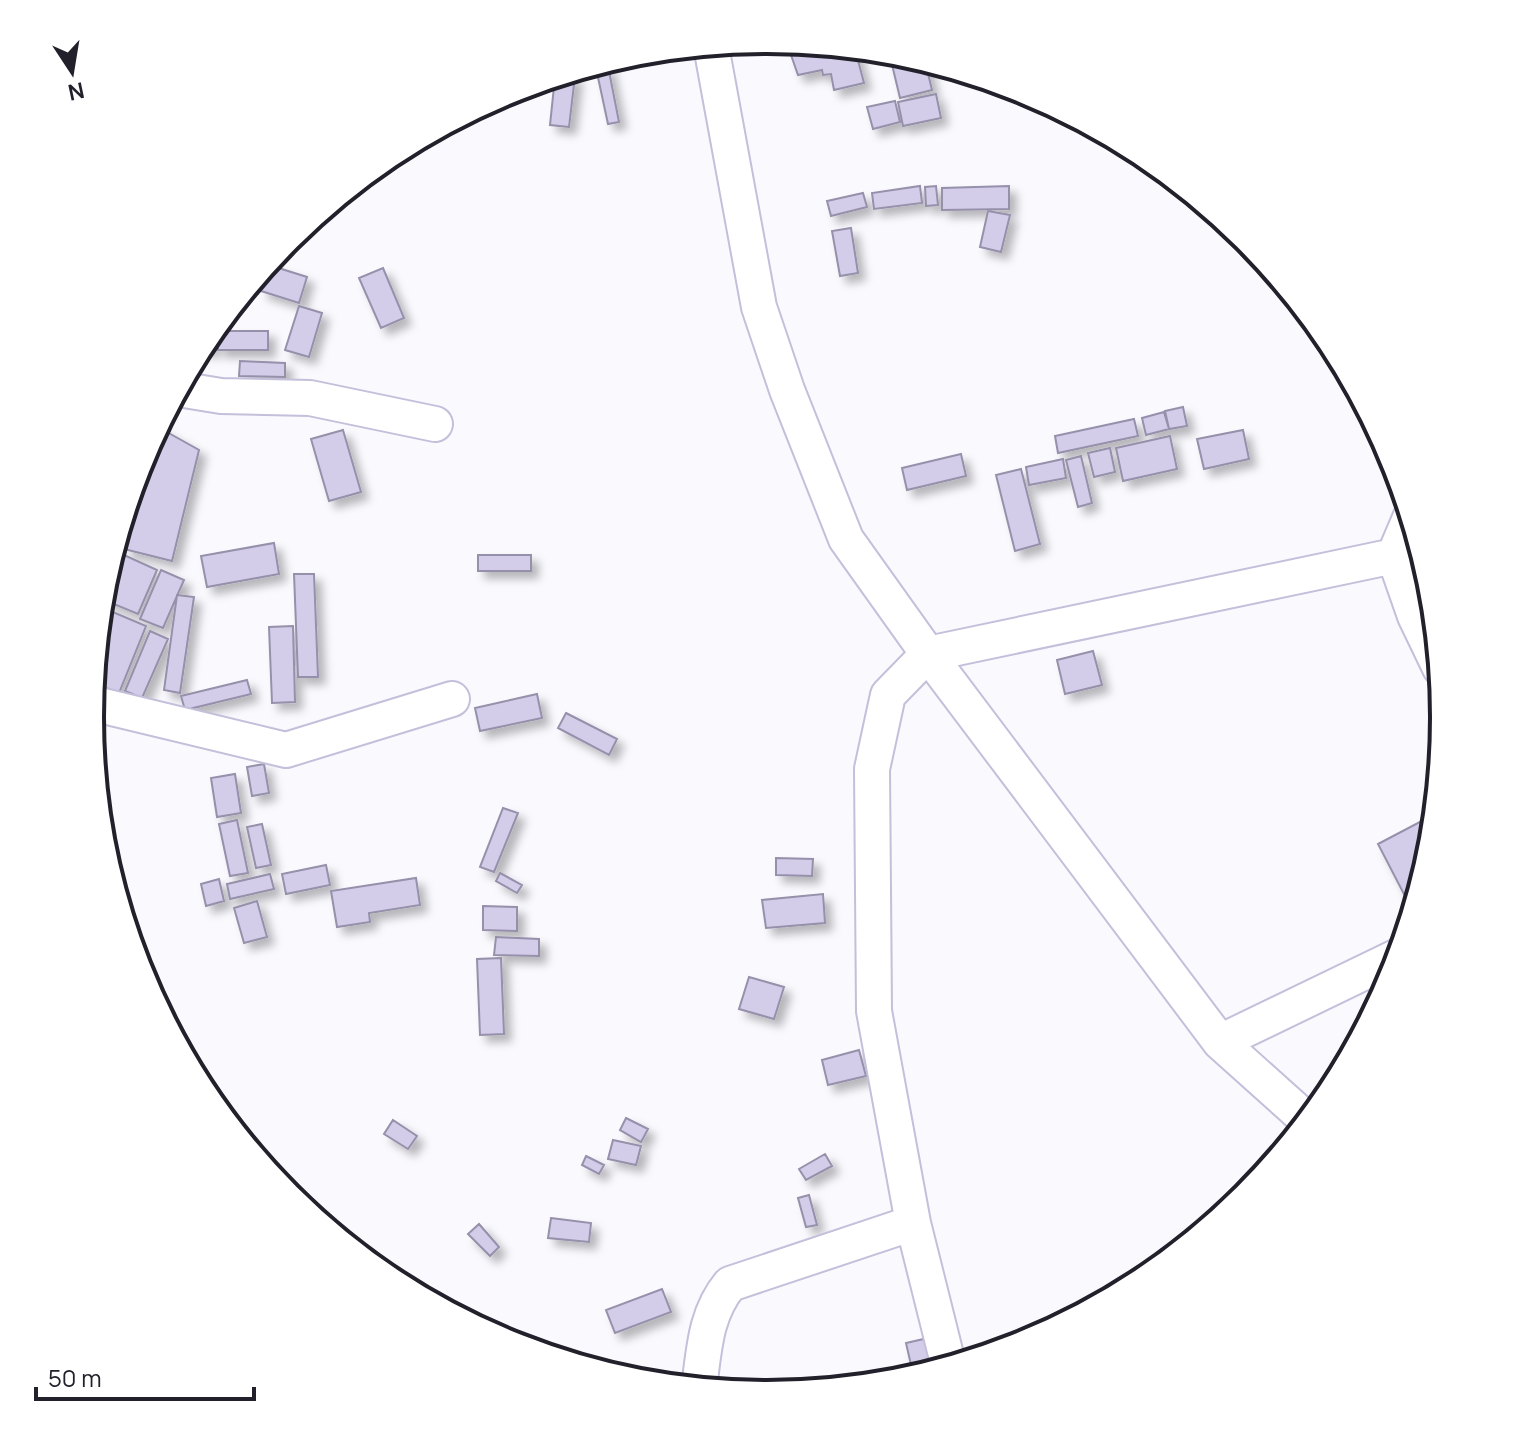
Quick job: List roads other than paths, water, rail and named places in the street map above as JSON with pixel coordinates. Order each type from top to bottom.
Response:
[{"type":"street","points":[[713,56],[759,307],[787,390],[846,539],[928,654],[1220,1042],[1299,1113]]},
{"type":"street","points":[[190,391],[221,396],[310,398],[435,424]]},
{"type":"street","points":[[1404,532],[1394,556],[1426,639]]},
{"type":"street","points":[[946,1356],[913,1223],[874,1011],[872,769],[888,695],[928,654],[1394,556]]},
{"type":"street","points":[[104,706],[286,750],[452,699]]},
{"type":"street","points":[[1220,1042],[1383,963]]},
{"type":"street","points":[[701,1377],[709,1320],[717,1299],[730,1284],[913,1223]]}]
